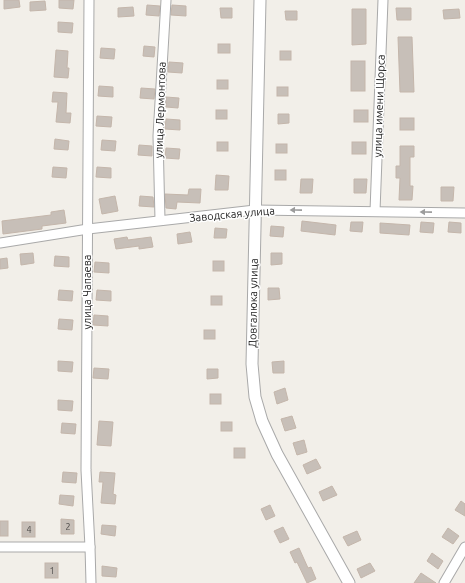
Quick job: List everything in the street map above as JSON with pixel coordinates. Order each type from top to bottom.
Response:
[{"type":"street","name":"улица Чапаева","points":[[89,0],[86,470],[91,583]]},
{"type":"street","name":"улица Лермонтова","points":[[160,220],[158,136],[166,0]]},
{"type":"street","name":"Довгалюка улица","points":[[260,0],[252,364],[255,397],[262,421],[277,454],[349,583]]},
{"type":"street","name":"улица имени Щорса","points":[[375,211],[383,0]]},
{"type":"street","name":"Заводская улица","points":[[0,243],[88,229],[255,210],[465,213]]},
{"type":"street","points":[[0,547],[90,547]]},
{"type":"street","points":[[444,583],[465,547]]},
{"type":"building","points":[[4,0],[19,0],[20,7],[4,9]]},
{"type":"building","points":[[59,0],[74,0],[73,9],[59,8]]},
{"type":"building","points":[[45,1],[46,10],[30,11],[30,2]]},
{"type":"building","points":[[147,5],[160,6],[159,16],[146,15]]},
{"type":"building","points":[[172,5],[186,6],[186,16],[171,15]]},
{"type":"building","points":[[133,7],[134,16],[118,17],[118,8]]},
{"type":"building","points":[[220,8],[232,8],[232,18],[221,18]]},
{"type":"building","points":[[396,8],[411,8],[411,20],[397,20]]},
{"type":"building","points":[[352,9],[366,9],[366,44],[352,45]]},
{"type":"building","points":[[459,9],[460,18],[444,19],[443,10]]},
{"type":"building","points":[[285,11],[297,11],[297,20],[286,20]]},
{"type":"building","points":[[58,22],[73,23],[72,33],[58,32]]},
{"type":"building","points":[[398,37],[412,37],[414,92],[400,92]]},
{"type":"building","points":[[218,44],[230,44],[230,53],[218,53]]},
{"type":"building","points":[[144,46],[155,47],[154,57],[143,56]]},
{"type":"building","points":[[101,48],[115,49],[114,59],[100,58]]},
{"type":"building","points":[[56,50],[68,51],[68,78],[54,77]]},
{"type":"building","points":[[280,51],[291,51],[291,60],[280,60]]},
{"type":"building","points":[[351,61],[365,61],[365,91],[351,91]]},
{"type":"building","points":[[169,62],[183,63],[182,73],[168,72]]},
{"type":"building","points":[[217,80],[228,80],[228,89],[217,89]]},
{"type":"building","points":[[99,86],[113,87],[113,97],[98,96]]},
{"type":"building","points":[[277,87],[288,87],[288,96],[277,96]]},
{"type":"building","points":[[141,88],[155,89],[154,99],[140,98]]},
{"type":"building","points":[[53,92],[67,93],[66,113],[71,113],[70,123],[56,122],[58,102],[52,102]]},
{"type":"building","points":[[166,97],[179,98],[178,108],[166,107]]},
{"type":"building","points":[[216,110],[227,110],[227,119],[216,119]]},
{"type":"building","points":[[354,110],[368,110],[368,122],[354,122]]},
{"type":"building","points":[[278,114],[289,114],[289,123],[278,124]]},
{"type":"building","points":[[97,116],[112,117],[111,127],[96,126]]},
{"type":"building","points":[[400,118],[414,118],[414,130],[400,130]]},
{"type":"building","points":[[166,119],[180,120],[180,130],[165,129]]},
{"type":"building","points":[[55,139],[69,141],[68,150],[54,149]]},
{"type":"building","points":[[102,140],[116,141],[115,151],[101,150]]},
{"type":"building","points":[[217,142],[228,142],[228,151],[217,151]]},
{"type":"building","points":[[352,142],[366,142],[366,154],[352,154]]},
{"type":"building","points":[[276,144],[287,144],[287,153],[276,153]]},
{"type":"building","points":[[139,145],[152,146],[152,156],[138,155]]},
{"type":"building","points":[[400,146],[414,146],[414,157],[410,157],[410,186],[413,186],[412,200],[399,200],[400,178],[396,178],[396,166],[400,166]]},
{"type":"building","points":[[166,148],[180,149],[179,159],[165,158]]},
{"type":"building","points":[[53,167],[67,168],[66,178],[52,177]]},
{"type":"building","points":[[97,167],[111,168],[111,178],[96,177]]},
{"type":"building","points":[[275,170],[286,170],[286,180],[275,180]]},
{"type":"building","points":[[216,175],[229,176],[228,190],[215,190]]},
{"type":"building","points":[[301,179],[313,179],[312,193],[300,193]]},
{"type":"building","points":[[354,179],[367,179],[366,193],[354,193]]},
{"type":"building","points":[[441,187],[454,187],[453,201],[441,201]]},
{"type":"building","points":[[189,189],[201,189],[200,203],[177,202],[176,209],[166,208],[165,194],[188,195]]},
{"type":"building","points":[[115,196],[118,211],[102,214],[99,199]]},
{"type":"building","points":[[140,196],[153,197],[154,207],[139,206]]},
{"type":"building","points":[[64,210],[66,223],[42,226],[42,229],[3,234],[2,221],[51,215],[51,212]]},
{"type":"building","points":[[302,221],[336,225],[335,235],[301,231]]},
{"type":"building","points":[[351,222],[363,222],[362,232],[350,231]]},
{"type":"building","points":[[421,222],[434,223],[433,233],[420,232]]},
{"type":"building","points":[[449,222],[461,223],[461,233],[448,232]]},
{"type":"building","points":[[380,223],[410,225],[409,235],[380,233]]},
{"type":"building","points":[[271,226],[284,227],[283,237],[270,236]]},
{"type":"building","points":[[215,228],[227,229],[226,238],[214,238]]},
{"type":"building","points":[[190,232],[192,242],[178,244],[177,234]]},
{"type":"building","points":[[127,237],[128,240],[151,237],[153,247],[139,249],[139,246],[116,249],[114,239]]},
{"type":"building","points":[[33,253],[34,263],[21,265],[20,254]]},
{"type":"building","points":[[271,253],[282,253],[282,264],[271,265]]},
{"type":"building","points":[[55,256],[69,257],[69,267],[54,266]]},
{"type":"building","points":[[7,258],[8,268],[0,269],[0,259]]},
{"type":"building","points":[[213,261],[224,261],[224,271],[213,271]]},
{"type":"building","points":[[95,262],[109,263],[109,273],[94,272]]},
{"type":"building","points":[[268,288],[279,288],[280,299],[268,300]]},
{"type":"building","points":[[59,290],[73,291],[72,301],[58,300]]},
{"type":"building","points":[[97,290],[111,291],[111,301],[96,300]]},
{"type":"building","points":[[211,296],[222,296],[222,305],[211,305]]},
{"type":"building","points":[[94,315],[108,316],[108,326],[93,325]]},
{"type":"building","points":[[59,319],[73,320],[72,330],[58,329]]},
{"type":"building","points":[[204,330],[215,330],[215,339],[204,339]]},
{"type":"building","points":[[58,361],[73,362],[72,372],[58,371]]},
{"type":"building","points":[[284,361],[284,373],[273,373],[272,362]]},
{"type":"building","points":[[94,368],[109,369],[108,379],[93,378]]},
{"type":"building","points":[[207,369],[218,369],[218,378],[207,379]]},
{"type":"building","points":[[285,388],[288,400],[277,404],[274,392]]},
{"type":"building","points":[[210,394],[221,394],[221,404],[210,404]]},
{"type":"building","points":[[58,400],[73,401],[72,411],[58,410]]},
{"type":"building","points":[[292,416],[296,428],[285,431],[281,419]]},
{"type":"building","points":[[99,421],[113,422],[111,446],[97,445]]},
{"type":"building","points":[[221,422],[232,422],[232,431],[221,431]]},
{"type":"building","points":[[62,423],[76,424],[75,434],[61,433]]},
{"type":"building","points":[[304,440],[307,452],[297,455],[293,443]]},
{"type":"building","points":[[234,448],[245,448],[245,458],[234,458]]},
{"type":"building","points":[[316,459],[321,468],[307,474],[303,465]]},
{"type":"building","points":[[63,472],[77,473],[76,483],[62,482]]},
{"type":"building","points":[[100,472],[115,473],[113,494],[116,495],[115,504],[101,503],[103,482],[99,482]]},
{"type":"building","points":[[332,486],[337,495],[323,501],[319,492]]},
{"type":"building","points":[[60,495],[74,496],[73,506],[59,504]]},
{"type":"building","points":[[461,501],[465,504],[465,516],[455,510]]},
{"type":"building","points":[[270,505],[275,516],[266,520],[261,509]]},
{"type":"building","points":[[61,519],[74,520],[74,534],[61,534]]},
{"type":"building","points":[[0,521],[8,521],[8,536],[0,536]]},
{"type":"building","points":[[22,522],[35,522],[35,537],[22,537]]},
{"type":"building","points":[[102,525],[116,526],[115,536],[101,534]]},
{"type":"building","points":[[283,527],[289,539],[280,543],[274,531]]},
{"type":"building","points":[[448,528],[459,536],[453,544],[442,537]]},
{"type":"building","points":[[357,531],[361,540],[348,546],[343,537]]},
{"type":"building","points":[[299,548],[308,568],[311,567],[316,579],[307,583],[297,562],[295,563],[290,552]]},
{"type":"building","points":[[432,553],[443,561],[438,569],[427,561]]},
{"type":"building","points":[[45,563],[58,563],[58,578],[45,578]]},
{"type":"building","points":[[370,563],[375,571],[361,578],[357,569]]},
{"type":"building","points":[[102,566],[117,568],[116,577],[102,576]]},
{"type":"building","points":[[421,573],[436,583],[414,583]]}]
